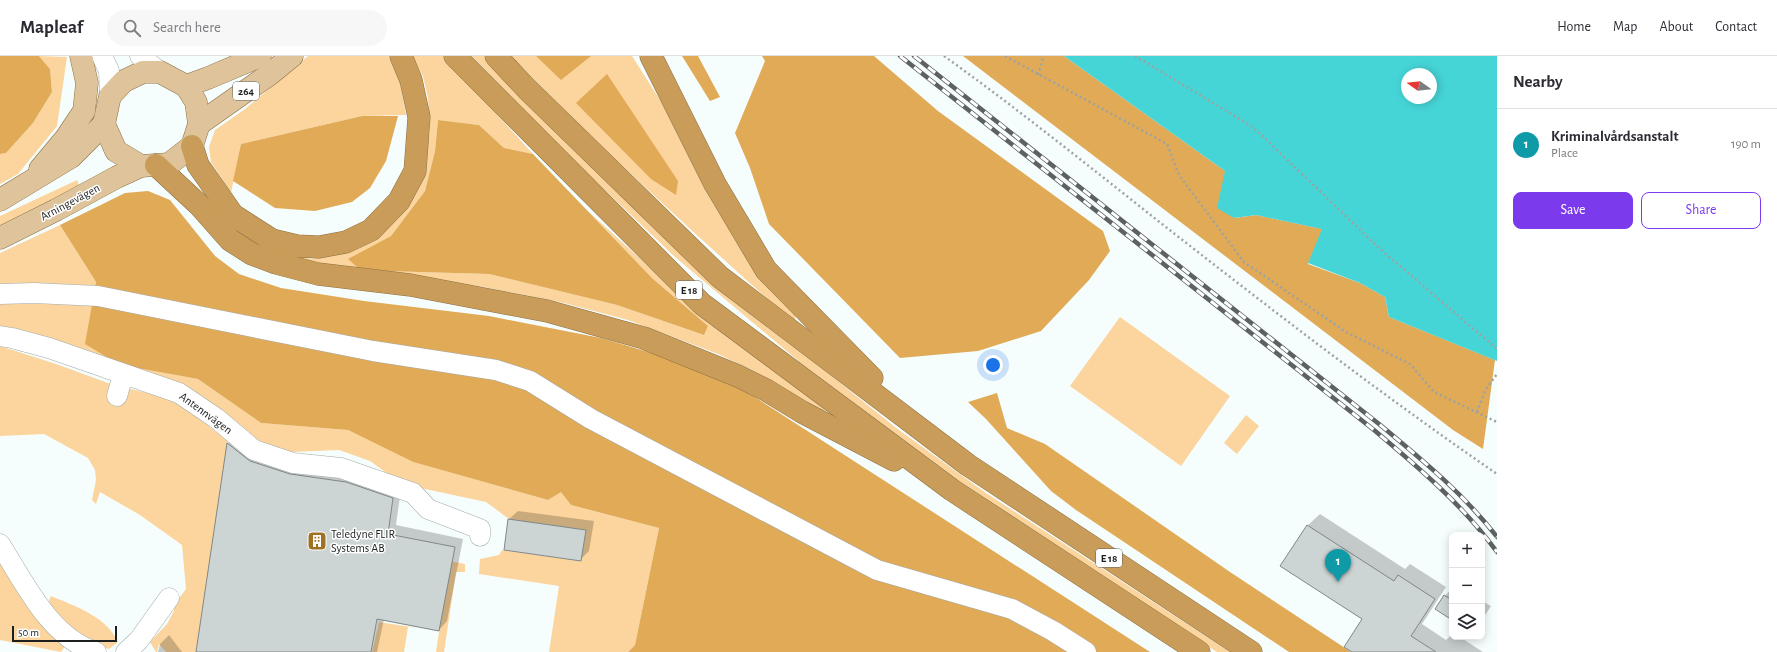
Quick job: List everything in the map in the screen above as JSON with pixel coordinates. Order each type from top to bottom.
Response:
[{"type":"highway","points":[[192,146],[198,165],[233,215],[272,240],[297,246],[319,247],[346,242],[371,230],[376,225],[399,201],[415,171],[419,117],[411,80],[401,56]]},
{"type":"highway","name":"E 18","points":[[455,56],[702,304],[952,490],[1199,652]]},
{"type":"highway","name":"E 18","points":[[496,56],[527,89],[720,277],[968,465],[1251,652]]},
{"type":"highway","points":[[652,56],[715,184],[766,270],[862,368],[968,465]]},
{"type":"highway","points":[[148,166],[199,205],[230,240],[252,254],[276,263],[318,274],[410,285],[486,301],[547,311],[644,338],[738,376],[766,390],[802,412],[952,490]]},
{"type":"main road","points":[[28,183],[66,138],[84,111],[88,83],[81,56]]},
{"type":"main road","name":"264","points":[[186,86],[260,56]]},
{"type":"main road","name":"264","points":[[200,124],[270,74],[292,56]]},
{"type":"main road","points":[[0,200],[71,157],[104,124],[110,96],[124,81],[143,72],[160,72],[186,86],[196,102],[200,124],[192,146]]},
{"type":"main road","points":[[104,124],[116,151],[148,166]]},
{"type":"main road","name":"Arningevägen","points":[[0,238],[117,177],[148,166],[169,164],[192,146]]},
{"type":"street","points":[[102,56],[108,71],[110,96]]},
{"type":"street","points":[[140,56],[160,72]]},
{"type":"street","points":[[0,294],[34,293],[98,296],[373,351],[496,370],[530,381],[591,419],[877,570],[1012,609],[1053,631],[1086,652]]},
{"type":"street","name":"Antennvägen","points":[[0,336],[49,348],[123,375],[179,393],[216,418],[254,450],[293,463],[341,468],[413,494],[428,509],[480,529],[480,536]]},
{"type":"street","points":[[118,396],[123,375]]},
{"type":"street","points":[[0,544],[38,605],[72,645],[96,652]]},
{"type":"street","points":[[126,652],[139,640],[169,598]]},
{"type":"path","points":[[944,56],[990,89],[1382,393],[1497,474]]},
{"type":"path","points":[[1005,56],[1167,144],[1179,175],[1244,262],[1346,332],[1410,364],[1434,392],[1497,422]]},
{"type":"path","points":[[1038,75],[1044,56]]},
{"type":"path","points":[[1135,56],[1253,127],[1380,250],[1497,349]]},
{"type":"path","points":[[1477,412],[1486,388],[1497,374]]},
{"type":"shaded area","points":[[0,56],[39,56],[50,69],[52,92],[33,123],[6,153],[0,154]]},
{"type":"shaded area","points":[[39,56],[67,57],[57,126],[18,174],[0,184],[0,154],[6,153],[33,123],[52,92],[50,69]]},
{"type":"shaded area","points":[[308,56],[389,56],[400,81],[406,115],[362,116],[241,144],[231,193],[211,162],[209,147],[215,130],[245,109]]},
{"type":"shaded area","points":[[412,56],[444,56],[533,154],[504,148],[479,125],[438,120],[435,151],[425,191],[391,236],[349,259],[358,268],[385,271],[489,274],[617,305],[704,335],[708,326],[652,278],[588,211],[646,264],[825,410],[823,413],[750,369],[718,354],[628,320],[564,303],[484,287],[400,277],[350,273],[264,253],[237,233],[269,248],[311,259],[345,253],[425,164],[430,130],[428,98],[423,76]]},
{"type":"shaded area","points":[[472,56],[484,56],[508,82],[748,309],[895,427],[986,493],[1230,652],[1217,652],[958,481],[802,364],[675,257],[558,145]]},
{"type":"shaded area","points":[[511,56],[632,56],[796,314],[795,320],[790,319],[648,190]]},
{"type":"shaded area","points":[[536,56],[591,56],[561,80]]},
{"type":"shaded area","points":[[682,56],[698,56],[720,97],[710,101]]},
{"type":"shaded area","points":[[762,56],[874,56],[938,111],[1103,231],[1110,251],[1089,280],[1041,331],[978,351],[900,358],[769,224],[750,168],[735,133],[765,61]]},
{"type":"shaded area","points":[[963,56],[1064,56],[1225,171],[1234,218],[1256,215],[1323,229],[1308,264],[1360,283],[1385,297],[1389,317],[1495,360],[1483,449],[1453,430]]},
{"type":"shaded area","points":[[607,74],[678,181],[676,195],[651,179],[576,103]]},
{"type":"shaded area","points":[[362,116],[398,116],[386,161],[370,188],[352,202],[315,211],[275,208],[233,181],[241,144]]},
{"type":"shaded area","points":[[438,120],[479,125],[504,148],[533,154],[652,278],[708,326],[704,335],[617,305],[489,274],[385,271],[358,268],[348,259],[391,236],[425,191],[435,151]]},
{"type":"shaded area","points":[[77,180],[80,188],[0,226],[0,216]]},
{"type":"shaded area","points":[[148,191],[170,200],[215,256],[239,274],[281,288],[364,301],[489,316],[601,338],[696,366],[753,396],[1150,652],[628,652],[635,645],[659,528],[571,505],[561,492],[548,500],[413,462],[348,430],[261,423],[198,379],[120,365],[85,344],[96,282],[60,225],[125,193]]},
{"type":"shaded area","points":[[60,225],[96,282],[94,291],[0,289],[0,253]]},
{"type":"shaded area","points":[[0,298],[92,301],[120,365],[198,379],[261,423],[348,430],[413,462],[548,500],[561,491],[571,505],[659,528],[635,645],[628,652],[549,652],[559,586],[479,574],[480,559],[499,555],[502,550],[580,561],[585,530],[509,519],[486,502],[402,484],[370,461],[339,450],[291,452],[257,441],[191,390],[0,327]]},
{"type":"shaded area","points":[[1120,317],[1230,396],[1181,466],[1070,386]]},
{"type":"shaded area","points":[[0,346],[108,383],[166,398],[185,408],[228,441],[196,652],[166,652],[159,644],[156,652],[150,642],[167,624],[174,611],[174,605],[186,589],[182,545],[140,515],[100,492],[96,504],[92,500],[96,480],[95,470],[88,458],[44,434],[0,436]]},
{"type":"shaded area","points":[[997,393],[1007,428],[1045,444],[1230,572],[1351,652],[1289,652],[1076,510],[1051,491],[986,419],[968,402]]},
{"type":"shaded area","points":[[1246,415],[1259,426],[1237,454],[1224,443]]},
{"type":"shaded area","points":[[0,557],[64,640],[64,648],[61,652],[0,640]]},
{"type":"shaded area","points":[[450,561],[465,564],[465,572],[456,572],[444,652],[436,652]]},
{"type":"shaded area","points":[[51,596],[80,608],[98,619],[113,633],[118,642],[109,649],[83,642],[48,603]]},
{"type":"shaded area","points":[[379,622],[417,628],[408,627],[404,652],[372,652]]},
{"type":"water","points":[[1064,56],[1497,56],[1497,361],[1389,317],[1385,297],[1360,283],[1308,263],[1322,229],[1256,215],[1234,218],[1217,208],[1225,171]]},
{"type":"building","name":"Teledyne FLIR Systems AB","points":[[227,443],[250,461],[290,474],[346,482],[393,498],[388,534],[455,547],[439,631],[377,619],[371,652],[196,652]]},
{"type":"building","points":[[508,519],[586,530],[581,561],[504,550]]},
{"type":"building","points":[[1307,525],[1394,581],[1398,575],[1435,599],[1411,636],[1436,652],[1352,652],[1344,647],[1362,619],[1280,566]]},
{"type":"building","points":[[1444,595],[1449,598],[1449,618],[1435,609]]},
{"type":"railway","points":[[900,56],[1374,430],[1455,502],[1497,552]]},
{"type":"railway","points":[[914,56],[1379,424],[1426,464],[1471,506],[1497,537]]},
{"type":"place","name":"Teledyne FLIR Systems AB","points":[[317,541]]},
{"type":"place","name":"Kriminalvårdsanstalt","points":[[1338,582]]}]
